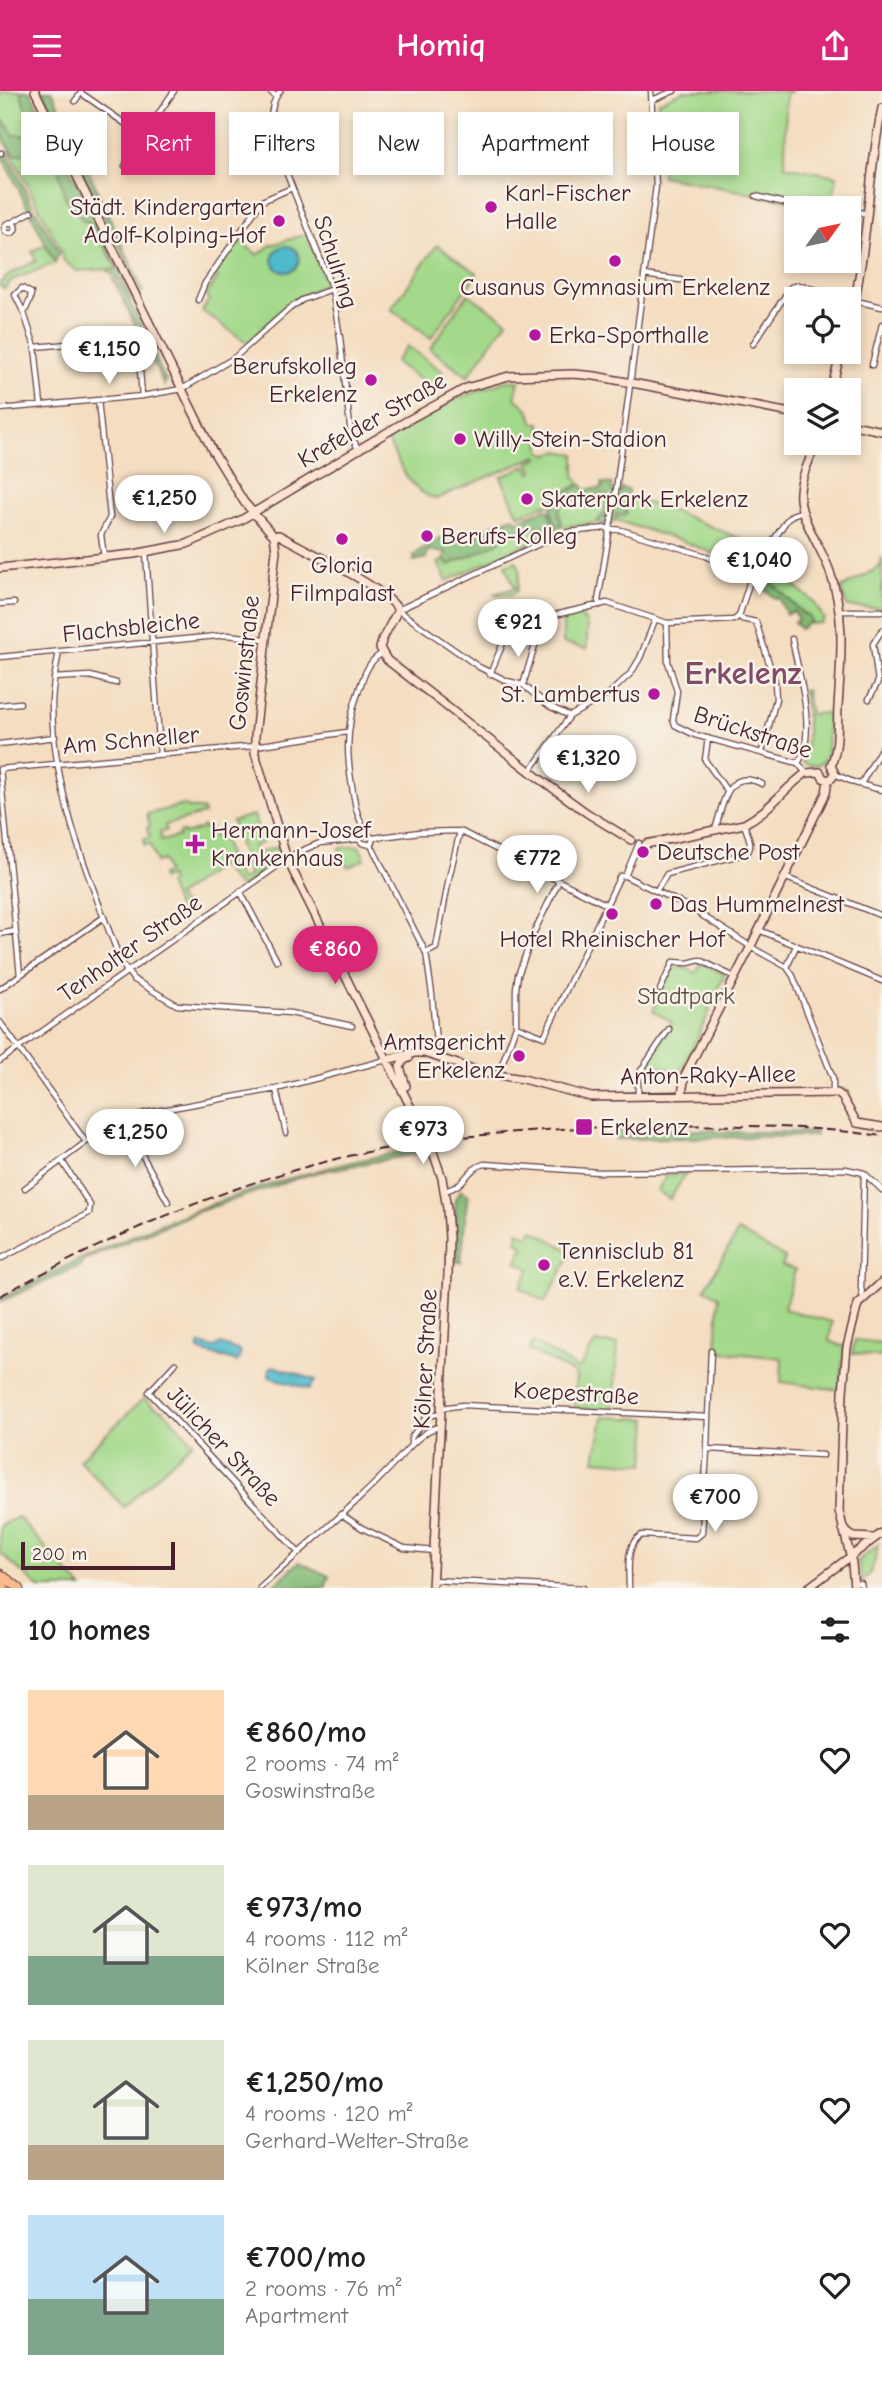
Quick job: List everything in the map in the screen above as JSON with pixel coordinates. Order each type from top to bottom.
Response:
[{"type":"highway","points":[[0,1574],[19,1588]]},
{"type":"highway","points":[[0,1585],[4,1588]]},
{"type":"main road","points":[[35,91],[212,450],[253,513],[274,536],[279,535],[392,601],[398,610],[383,638],[380,647],[382,654],[427,693],[587,813],[639,842],[744,824],[758,817],[806,773]]},
{"type":"main road","points":[[854,287],[869,214],[882,109]]},
{"type":"main road","name":"Krefelder Straße","points":[[0,568],[146,553],[187,544],[253,513],[453,393],[509,376],[574,374],[784,412]]},
{"type":"main road","points":[[861,427],[882,431]]},
{"type":"main road","points":[[812,455],[800,489],[800,503],[829,569],[840,611],[842,654],[836,747],[831,765]]},
{"type":"main road","name":"Goswinstraße","points":[[274,536],[276,551],[255,746],[260,772],[287,859],[425,1134]]},
{"type":"main road","name":"Brückstraße","points":[[824,765],[831,765],[835,769],[835,774],[828,780],[823,778],[820,772],[824,765]]},
{"type":"main road","name":"Brückstraße","points":[[806,773],[820,772]]},
{"type":"main road","points":[[682,1094],[685,1075],[826,793],[828,780]]},
{"type":"main road","points":[[386,1060],[414,1053]]},
{"type":"main road","points":[[414,1053],[413,1057],[404,1060],[400,1067],[415,1107],[414,1112]]},
{"type":"main road","name":"Anton-Raky-Allee","points":[[414,1053],[437,1056],[498,1076],[523,1079],[584,1095],[833,1093]]},
{"type":"main road","points":[[833,1093],[842,1097],[857,1123],[882,1127]]},
{"type":"main road","name":"Kölner Straße","points":[[425,1134],[445,1191],[449,1238],[432,1584]]},
{"type":"main road","points":[[854,1586],[839,1511],[847,1347],[856,1309],[863,1297],[882,1282]]},
{"type":"main road","points":[[842,1527],[853,1537],[878,1536]]},
{"type":"main road","points":[[808,1588],[878,1536]]},
{"type":"street","points":[[160,112],[174,91]]},
{"type":"street","points":[[269,91],[278,93]]},
{"type":"street","points":[[600,604],[601,572],[611,529],[656,186],[651,91]]},
{"type":"street","points":[[652,100],[674,91]]},
{"type":"street","points":[[75,101],[81,93],[121,121]]},
{"type":"street","name":"Schulring","points":[[278,93],[271,114],[272,136],[332,289],[351,435],[358,449]]},
{"type":"street","points":[[198,300],[205,283],[262,201],[292,188]]},
{"type":"street","points":[[756,196],[784,203]]},
{"type":"street","points":[[2,232],[6,225],[31,212]]},
{"type":"street","points":[[861,212],[869,214]]},
{"type":"street","points":[[644,275],[680,280]]},
{"type":"street","points":[[24,313],[31,296],[29,290],[22,288],[15,295],[24,313],[34,347],[41,405]]},
{"type":"street","points":[[0,409],[142,396],[182,389],[234,358],[276,319],[302,300],[332,289]]},
{"type":"street","points":[[754,344],[784,298]]},
{"type":"street","points":[[861,302],[882,307]]},
{"type":"street","points":[[872,365],[882,324]]},
{"type":"street","points":[[34,347],[127,339],[140,370],[142,396]]},
{"type":"street","points":[[98,400],[110,517],[101,535],[104,558]]},
{"type":"street","points":[[523,685],[542,622],[550,616],[600,604],[612,604],[667,622],[734,620],[739,617],[752,574],[786,521],[792,515],[803,511]]},
{"type":"street","points":[[570,716],[549,706],[523,685],[490,674],[464,658],[398,610],[558,535],[582,530],[611,529],[656,540],[706,556],[746,575],[752,574]]},
{"type":"street","points":[[146,553],[160,754]]},
{"type":"street","points":[[0,604],[14,603]]},
{"type":"street","points":[[840,611],[882,611]]},
{"type":"street","points":[[483,615],[509,629],[490,674]]},
{"type":"street","points":[[739,617],[756,622],[775,682],[775,708],[762,753]]},
{"type":"street","points":[[530,771],[570,716],[610,694],[628,677],[640,658],[655,620]]},
{"type":"street","name":"Brückstraße","points":[[667,622],[668,662],[677,691],[673,720],[675,725],[708,739],[798,763],[806,773]]},
{"type":"street","points":[[869,699],[878,682],[873,644],[882,630]]},
{"type":"street","name":"Flachsbleiche","points":[[0,657],[227,635],[265,639]]},
{"type":"street","points":[[792,639],[806,727],[806,743],[798,763]]},
{"type":"street","points":[[59,651],[52,706],[58,764],[75,835],[126,972],[177,1005],[290,1013],[352,1026]]},
{"type":"street","points":[[382,654],[371,662],[365,672],[347,732],[353,791],[365,834],[373,838],[420,832],[460,831],[606,904]]},
{"type":"street","points":[[54,678],[90,676],[116,683]]},
{"type":"street","points":[[0,705],[20,703]]},
{"type":"street","name":"Am Schneller","points":[[0,768],[255,746],[347,732]]},
{"type":"street","points":[[0,744],[55,737]]},
{"type":"street","points":[[708,739],[705,760],[727,791]]},
{"type":"street","points":[[861,784],[882,747]]},
{"type":"street","points":[[0,768],[3,841],[20,975]]},
{"type":"street","name":"Brückstraße","points":[[835,774],[882,790]]},
{"type":"street","points":[[715,830],[727,791],[739,780],[762,784]]},
{"type":"street","points":[[656,891],[667,874],[747,853],[751,844],[744,824]]},
{"type":"street","points":[[426,953],[436,948],[460,831]]},
{"type":"street","points":[[365,834],[359,839],[362,843],[371,845]]},
{"type":"street","points":[[373,838],[371,845],[426,953],[437,1056]]},
{"type":"street","name":"Tenholter Straße","points":[[0,1061],[287,859],[320,843],[359,839]]},
{"type":"street","points":[[625,876],[639,842]]},
{"type":"street","points":[[516,1026],[544,1037],[620,876],[625,876],[689,907],[787,967],[833,1078],[833,1093]]},
{"type":"street","points":[[784,877],[882,916]]},
{"type":"street","points":[[498,1076],[516,1026],[516,988],[519,975],[539,922],[559,881]]},
{"type":"street","points":[[240,891],[277,961]]},
{"type":"street","points":[[0,989],[104,917]]},
{"type":"street","points":[[758,930],[882,981]]},
{"type":"street","points":[[0,934],[15,931]]},
{"type":"street","points":[[787,967],[796,946]]},
{"type":"street","points":[[660,990],[673,962],[678,961],[688,963],[700,960],[734,977]]},
{"type":"street","points":[[0,1022],[86,1142]]},
{"type":"street","points":[[638,1095],[638,1075],[669,1029]]},
{"type":"street","points":[[25,1188],[86,1142],[145,1113],[276,1089],[386,1060]]},
{"type":"street","points":[[276,1089],[286,1133]]},
{"type":"street","points":[[125,1124],[168,1202]]},
{"type":"street","points":[[0,1259],[89,1213],[90,1205],[62,1161]]},
{"type":"street","points":[[445,1191],[460,1185],[472,1170],[484,1164],[599,1172],[846,1168],[864,1173],[882,1190]]},
{"type":"street","points":[[863,1297],[864,1173]]},
{"type":"street","points":[[629,1588],[631,1547],[634,1540],[642,1535],[696,1538],[702,1533],[711,1351]]},
{"type":"street","name":"Jülicher Straße","points":[[175,1364],[149,1392],[298,1552]]},
{"type":"street","name":"Koepestraße","points":[[441,1411],[463,1405],[708,1417]]},
{"type":"street","points":[[411,1445],[411,1438],[426,1417],[441,1411]]},
{"type":"street","points":[[260,1588],[388,1471],[430,1428],[441,1427]]},
{"type":"street","points":[[707,1448],[823,1455]]},
{"type":"street","points":[[341,1514],[362,1528],[404,1548],[434,1551]]},
{"type":"street","points":[[854,1586],[861,1583],[862,1588]]},
{"type":"street","points":[[432,1584],[583,1588]]},
{"type":"green space","points":[[21,91],[27,112],[21,112],[21,135],[14,135],[0,119],[0,93]]},
{"type":"green space","points":[[21,91],[30,91],[41,112],[27,112]]},
{"type":"green space","points":[[43,91],[52,91],[62,112],[53,112]]},
{"type":"green space","points":[[684,91],[792,91],[786,94],[785,166],[837,176],[834,196],[784,196],[784,200],[662,176],[739,175],[739,112],[659,112],[658,102]]},
{"type":"green space","points":[[0,119],[14,135],[21,135],[21,154],[16,155],[9,147],[1,130]]},
{"type":"green space","points":[[21,147],[21,172],[9,149],[17,155]]},
{"type":"green space","points":[[7,152],[34,209],[30,212],[1,154]]},
{"type":"green space","points":[[22,175],[60,175],[65,197],[97,233],[118,269],[77,271],[63,260],[61,250]]},
{"type":"green space","points":[[60,175],[73,175],[133,299],[130,300],[121,282],[107,270],[117,269],[97,233],[87,221],[83,221],[65,197]]},
{"type":"green space","points":[[84,175],[90,175],[143,291],[141,293]]},
{"type":"green space","points":[[36,211],[59,252],[55,263],[31,214]]},
{"type":"green space","points":[[307,234],[324,278],[323,284],[285,306],[248,343],[202,311],[209,300],[206,295],[218,277],[215,275],[238,240],[258,255],[271,245]]},
{"type":"green space","points":[[45,245],[55,263],[12,280],[5,288],[0,286],[10,274],[36,261],[32,251]]},
{"type":"green space","points":[[437,245],[477,273],[431,338],[391,309]]},
{"type":"green space","points":[[113,279],[134,309],[166,380],[164,385]]},
{"type":"green space","points":[[468,294],[507,321],[468,376],[430,349]]},
{"type":"green space","points":[[407,346],[442,371],[431,387],[395,362]]},
{"type":"green space","name":"Willy-Stein-Stadion","points":[[506,381],[519,381],[515,398],[527,408],[533,423],[540,423],[541,451],[548,455],[558,451],[575,454],[575,477],[580,484],[555,497],[553,503],[519,516],[501,477],[527,465],[531,473],[533,470],[529,462],[539,458],[537,456],[436,499],[419,490],[406,475],[387,440],[459,398]]},
{"type":"green space","points":[[602,483],[612,484],[612,490],[628,490],[628,500],[624,504],[627,513],[623,516],[616,515],[615,521],[605,527],[598,521],[601,516],[604,517],[607,495],[600,494],[591,501],[587,496],[578,497],[573,501],[563,501],[559,512],[562,524],[556,526],[551,510],[556,498],[580,485],[583,485],[584,490],[602,488]]},
{"type":"green space","points":[[611,492],[608,521],[562,527],[447,581],[438,563],[513,529],[552,517],[551,509],[557,500]]},
{"type":"green space","points":[[621,495],[678,513],[751,543],[739,564],[685,542],[618,521]]},
{"type":"green space","points":[[544,509],[549,510],[555,528],[548,530],[541,526],[523,530],[449,565],[444,561],[446,553],[428,550],[426,558],[414,561],[414,556],[422,549],[450,532],[456,540],[462,536],[475,536],[494,524],[514,517],[517,522]]},
{"type":"green space","points":[[882,557],[882,608],[847,607],[841,588],[880,567]]},
{"type":"green space","points":[[516,561],[520,569],[517,591],[510,595],[493,594],[515,588],[505,565]]},
{"type":"green space","points":[[766,563],[814,602],[824,619],[821,623],[808,624],[811,621],[806,614],[759,575]]},
{"type":"green space","points":[[761,576],[770,581],[803,614],[810,617],[811,621],[800,629],[794,622],[798,620],[794,611],[786,614],[779,598],[775,598],[757,582]]},
{"type":"green space","points":[[583,614],[583,621],[587,621],[587,649],[563,643],[563,616]]},
{"type":"green space","points":[[806,690],[810,714],[828,713],[827,758],[812,766],[802,763],[807,736],[803,691]]},
{"type":"green space","points":[[185,805],[203,810],[204,814],[165,825],[166,831],[160,832],[161,841],[179,836],[179,833],[201,829],[203,826],[205,829],[209,828],[212,835],[218,839],[223,837],[230,862],[233,862],[239,880],[249,877],[232,821],[254,815],[262,843],[253,846],[255,854],[280,846],[283,855],[242,887],[235,884],[221,865],[177,896],[186,910],[180,915],[168,884],[171,882],[170,877],[162,879],[161,875],[167,873],[163,860],[156,862],[150,844],[144,845],[143,840],[150,837],[147,814]]},
{"type":"green space","points":[[359,846],[365,859],[348,867],[339,848]]},
{"type":"green space","name":"Stadtpark","points":[[702,962],[725,975],[679,1075],[660,1065],[646,1066],[672,1022],[653,1011],[667,979],[678,965],[696,973]]},
{"type":"green space","points":[[615,1131],[816,1132],[816,1136],[615,1139]]},
{"type":"green space","points":[[425,1148],[426,1152],[314,1173],[194,1213],[84,1260],[80,1266],[0,1302],[0,1299],[102,1249],[207,1206],[314,1171]]},
{"type":"green space","points":[[686,1173],[670,1199],[657,1191],[667,1175]]},
{"type":"green space","points":[[461,1190],[469,1196],[461,1262],[456,1262],[455,1199]]},
{"type":"green space","name":"Tennisclub 81 e.V. Erkelenz","points":[[533,1230],[572,1252],[545,1302],[520,1288],[530,1269],[516,1262],[524,1247],[517,1241],[518,1231],[529,1237]]},
{"type":"green space","points":[[738,1231],[785,1258],[782,1266],[795,1270],[784,1309],[832,1322],[829,1341],[845,1347],[839,1390],[781,1382],[782,1358],[716,1351],[719,1297],[705,1289]]},
{"type":"green space","points":[[855,1340],[882,1343],[882,1357],[852,1353]]},
{"type":"green space","points":[[533,1342],[579,1369],[595,1343],[618,1344],[613,1410],[574,1408],[576,1374],[529,1350]]},
{"type":"green space","points":[[144,1398],[154,1407],[163,1410],[193,1442],[124,1507],[79,1460]]},
{"type":"green space","points":[[603,1417],[648,1419],[645,1464],[595,1460]]},
{"type":"green space","points":[[18,1517],[82,1588],[40,1588],[0,1553],[0,1526]]},
{"type":"green space","points":[[878,1545],[872,1570],[862,1581],[858,1561]]},
{"type":"green space","points":[[299,1562],[329,1576],[325,1588],[271,1588]]},
{"type":"water","points":[[286,246],[295,250],[299,259],[295,268],[286,272],[277,268],[273,259],[277,250]]},
{"type":"water","points":[[200,1344],[214,1348],[221,1344],[241,1353],[237,1362],[198,1350]]},
{"type":"water","points":[[273,1366],[316,1380],[309,1389],[269,1377],[270,1368]]},
{"type":"railway","points":[[0,1296],[127,1233],[214,1197],[303,1168],[386,1148],[498,1133],[649,1126],[795,1128],[882,1136]]},
{"type":"place","name":"Karl-Fischer Halle","points":[[491,207]]},
{"type":"place","name":"Städt. Kindergarten Adolf-Kolping-Hof","points":[[279,221]]},
{"type":"place","name":"Cusanus Gymnasium Erkelenz","points":[[615,261]]},
{"type":"place","name":"Erka-Sporthalle","points":[[535,335]]},
{"type":"place","name":"Berufskolleg Erkelenz","points":[[371,380]]},
{"type":"place","name":"Willy-Stein-Stadion","points":[[460,439]]},
{"type":"place","name":"Skaterpark Erkelenz","points":[[527,499]]},
{"type":"place","name":"Berufs-Kolleg","points":[[427,536]]},
{"type":"place","name":"Gloria Filmpalast","points":[[342,539]]},
{"type":"place","name":"St. Lambertus","points":[[654,694]]},
{"type":"place","name":"Hermann-Josef Krankenhaus","points":[[195,844]]},
{"type":"place","name":"Deutsche Post","points":[[643,852]]},
{"type":"place","name":"Das Hummelnest","points":[[656,904]]},
{"type":"place","name":"Hotel Rheinischer Hof","points":[[612,914]]},
{"type":"place","name":"Amtsgericht Erkelenz","points":[[519,1056]]},
{"type":"place","name":"Erkelenz","points":[[584,1127]]},
{"type":"place","name":"Tennisclub 81 e.V. Erkelenz","points":[[544,1265]]},
{"type":"district","name":"Erkelenz","points":[[743,673]]}]
